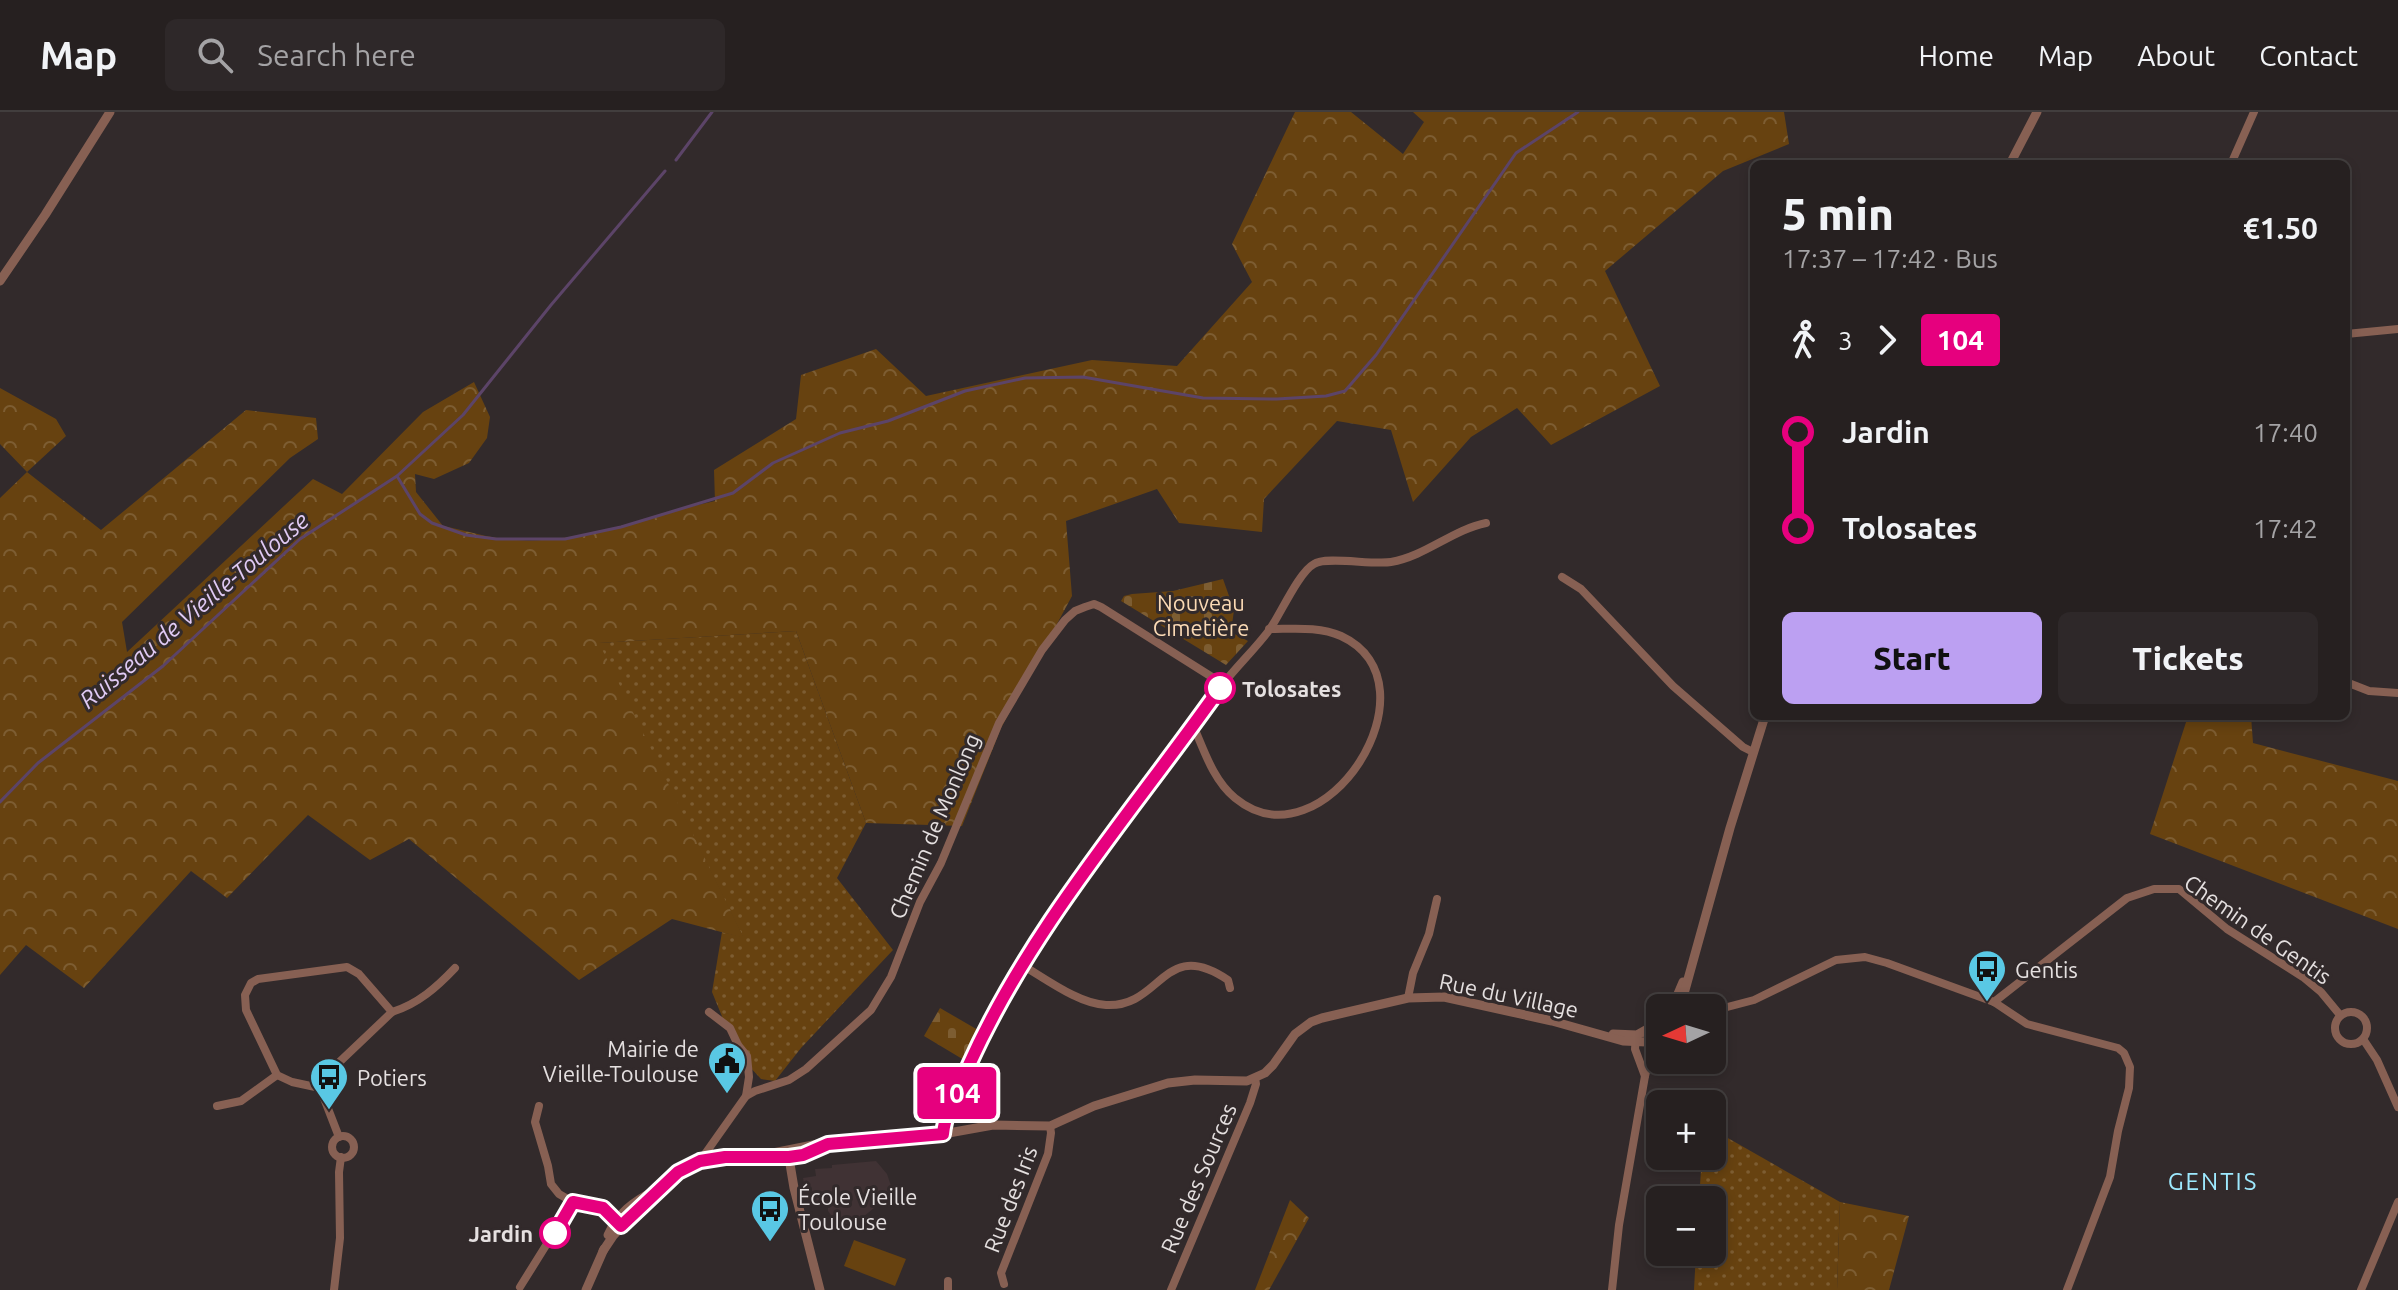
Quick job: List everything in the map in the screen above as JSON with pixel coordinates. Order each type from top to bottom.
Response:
[{"type":"street","points":[[0,281],[110,112]]},
{"type":"street","points":[[2012,160],[2037,112]]},
{"type":"street","points":[[2233,160],[2254,112]]},
{"type":"street","points":[[2350,334],[2398,329]]},
{"type":"street","points":[[943,1134],[982,1037],[1022,965],[1093,858],[1223,684],[1269,629],[1303,575],[1315,563],[1322,561],[1394,562],[1440,544],[1470,526],[1486,523]]},
{"type":"street","points":[[1562,577],[1581,589],[1673,686],[1743,747],[1753,752]]},
{"type":"street","name":"Chemin de Monlong","points":[[746,1096],[789,1080],[806,1069],[871,1010],[891,977],[920,902],[941,863],[999,723],[1042,650],[1075,611],[1094,604],[1101,607],[1223,684]]},
{"type":"street","points":[[1193,725],[1215,772],[1232,796],[1263,813],[1289,813],[1316,804],[1350,777],[1367,753],[1377,725],[1380,698],[1374,668],[1357,646],[1342,637],[1324,631],[1269,629]]},
{"type":"street","points":[[2350,684],[2369,691],[2398,693]]},
{"type":"street","points":[[1680,994],[1764,720]]},
{"type":"street","name":"Chemin de Gentis","points":[[1994,1002],[2127,898],[2166,888],[2179,889],[2227,929],[2303,977],[2321,992],[2340,1015]]},
{"type":"street","points":[[1408,998],[1437,899]]},
{"type":"street","points":[[1726,1008],[1754,1000],[1821,966],[1852,957],[1876,959],[1994,1002],[2027,1024],[2118,1048],[2124,1053],[2130,1067],[2129,1088],[2110,1177],[2067,1290]]},
{"type":"street","points":[[1022,965],[1098,1005],[1110,1006],[1136,999],[1168,973],[1191,965],[1204,966],[1222,975],[1228,980],[1230,988]]},
{"type":"street","points":[[320,1088],[277,1075],[246,1010],[245,995],[251,983],[258,979],[347,967],[359,974],[392,1012]]},
{"type":"street","points":[[320,1088],[331,1070],[392,1012],[416,1002],[455,968]]},
{"type":"street","name":"Rue du Village","points":[[1255,1078],[1273,1065],[1295,1034],[1311,1022],[1408,998],[1432,996],[1463,1000],[1586,1030],[1644,1037]]},
{"type":"street","points":[[2354,1011],[2366,1020],[2368,1028],[2363,1039],[2350,1044],[2342,1042],[2335,1034],[2334,1026],[2340,1015],[2354,1011]]},
{"type":"street","points":[[700,1161],[746,1096],[749,1077],[747,1056],[730,1028],[709,1012]]},
{"type":"street","points":[[1644,1037],[1637,1056],[1645,1076]]},
{"type":"street","points":[[1612,1290],[1621,1213],[1652,1050],[1644,1037]]},
{"type":"street","points":[[2363,1039],[2377,1060],[2398,1107]]},
{"type":"street","points":[[217,1106],[241,1101],[277,1075]]},
{"type":"street","points":[[586,1290],[618,1223],[687,1166],[700,1161],[803,1155],[828,1144],[943,1134],[993,1125],[1050,1128],[1094,1106],[1168,1083],[1195,1080],[1238,1082],[1255,1078]]},
{"type":"street","name":"Rue des Sources","points":[[1171,1290],[1250,1103],[1255,1078]]},
{"type":"street","points":[[320,1088],[339,1137]]},
{"type":"street","points":[[539,1106],[535,1122],[551,1184],[559,1194],[573,1202],[597,1206],[618,1223]]},
{"type":"street","name":"Rue des Iris","points":[[1004,1284],[1001,1273],[1048,1154],[1050,1128]]},
{"type":"street","points":[[347,1136],[354,1143],[352,1152],[345,1157],[332,1148],[339,1137],[347,1136]]},
{"type":"street","points":[[788,1154],[820,1290]]},
{"type":"street","points":[[334,1290],[340,1238],[341,1157]]},
{"type":"street","points":[[520,1287],[573,1202]]},
{"type":"street","points":[[2361,1290],[2398,1202]]},
{"type":"shaded area","points":[[876,1161],[887,1174],[893,1192],[856,1223],[842,1224],[831,1215],[828,1207],[807,1200],[803,1178],[816,1176],[815,1169]]},
{"type":"green space","points":[[1295,112],[1351,112],[1403,154],[1424,122],[1413,112],[1784,112],[1789,144],[1723,171],[1605,271],[1660,386],[1551,445],[1517,408],[1471,437],[1413,502],[1391,430],[1337,421],[1264,499],[1262,532],[1179,523],[1157,489],[1066,521],[1072,596],[1001,728],[962,826],[866,823],[796,631],[599,643],[744,938],[672,919],[579,980],[409,839],[370,860],[308,815],[227,898],[191,871],[84,988],[26,945],[0,975],[0,498],[27,472],[101,530],[246,410],[316,418],[318,439],[290,458],[122,622],[127,652],[313,479],[342,494],[423,412],[474,382],[490,417],[487,438],[469,463],[434,479],[415,474],[416,492],[443,526],[498,538],[541,540],[591,533],[715,501],[714,470],[796,419],[801,375],[876,349],[926,396],[1092,360],[1177,366],[1252,282],[1232,244]]},
{"type":"green space","points":[[0,388],[56,419],[66,436],[27,472],[0,444]]},
{"type":"green space","name":"Nouveau Cimetière","points":[[1223,579],[1234,610],[1231,632],[1248,641],[1226,665],[1121,601],[1124,596],[1132,594],[1173,591]]},
{"type":"green space","points":[[796,631],[866,823],[837,878],[893,950],[801,1048],[775,1081],[761,1079],[737,1053],[712,992],[722,932],[743,937],[598,643]]},
{"type":"green space","points":[[2187,720],[2251,720],[2253,743],[2398,781],[2398,929],[2150,834]]},
{"type":"green space","points":[[940,1008],[978,1030],[964,1060],[924,1036]]},
{"type":"green space","points":[[1726,1137],[1840,1202],[1837,1290],[1694,1290],[1695,1266],[1726,1266],[1726,1186],[1700,1186],[1701,1170],[1726,1170]]},
{"type":"green space","points":[[1290,1200],[1309,1218],[1269,1290],[1255,1290]]},
{"type":"green space","points":[[1840,1202],[1909,1216],[1889,1290],[1837,1290]]},
{"type":"green space","points":[[854,1240],[906,1259],[895,1286],[844,1266]]},
{"type":"waterway","points":[[676,160],[712,112]]},
{"type":"waterway","name":"Ruisseau de Vieille-Toulouse","points":[[0,802],[38,763],[163,666],[300,539],[397,476],[420,514],[432,523],[466,535],[496,539],[565,539],[621,527],[733,493],[773,463],[840,433],[888,421],[965,391],[1025,378],[1083,377],[1203,398],[1277,399],[1326,396],[1345,391],[1376,355],[1516,153],[1578,112]]},
{"type":"waterway","points":[[397,476],[463,415],[665,171]]},
{"type":"bus line","name":"104","points":[[555,1233],[573,1202],[603,1208],[621,1226],[678,1172],[700,1161],[725,1157],[789,1157],[803,1155],[828,1144],[943,1134],[982,1037],[1022,965],[1087,867],[1220,688]]},
{"type":"place","name":"Tolosates","points":[[1220,688]]},
{"type":"place","name":"Gentis","points":[[1987,1003]]},
{"type":"place","name":"Mairie de Vieille-Toulouse","points":[[727,1095]]},
{"type":"place","name":"Potiers","points":[[329,1111]]},
{"type":"place","name":"Jardin","points":[[555,1233]]},
{"type":"place","name":"École Vieille Toulouse","points":[[770,1243]]},
{"type":"district","name":"GENTIS","points":[[2213,1181]]}]
